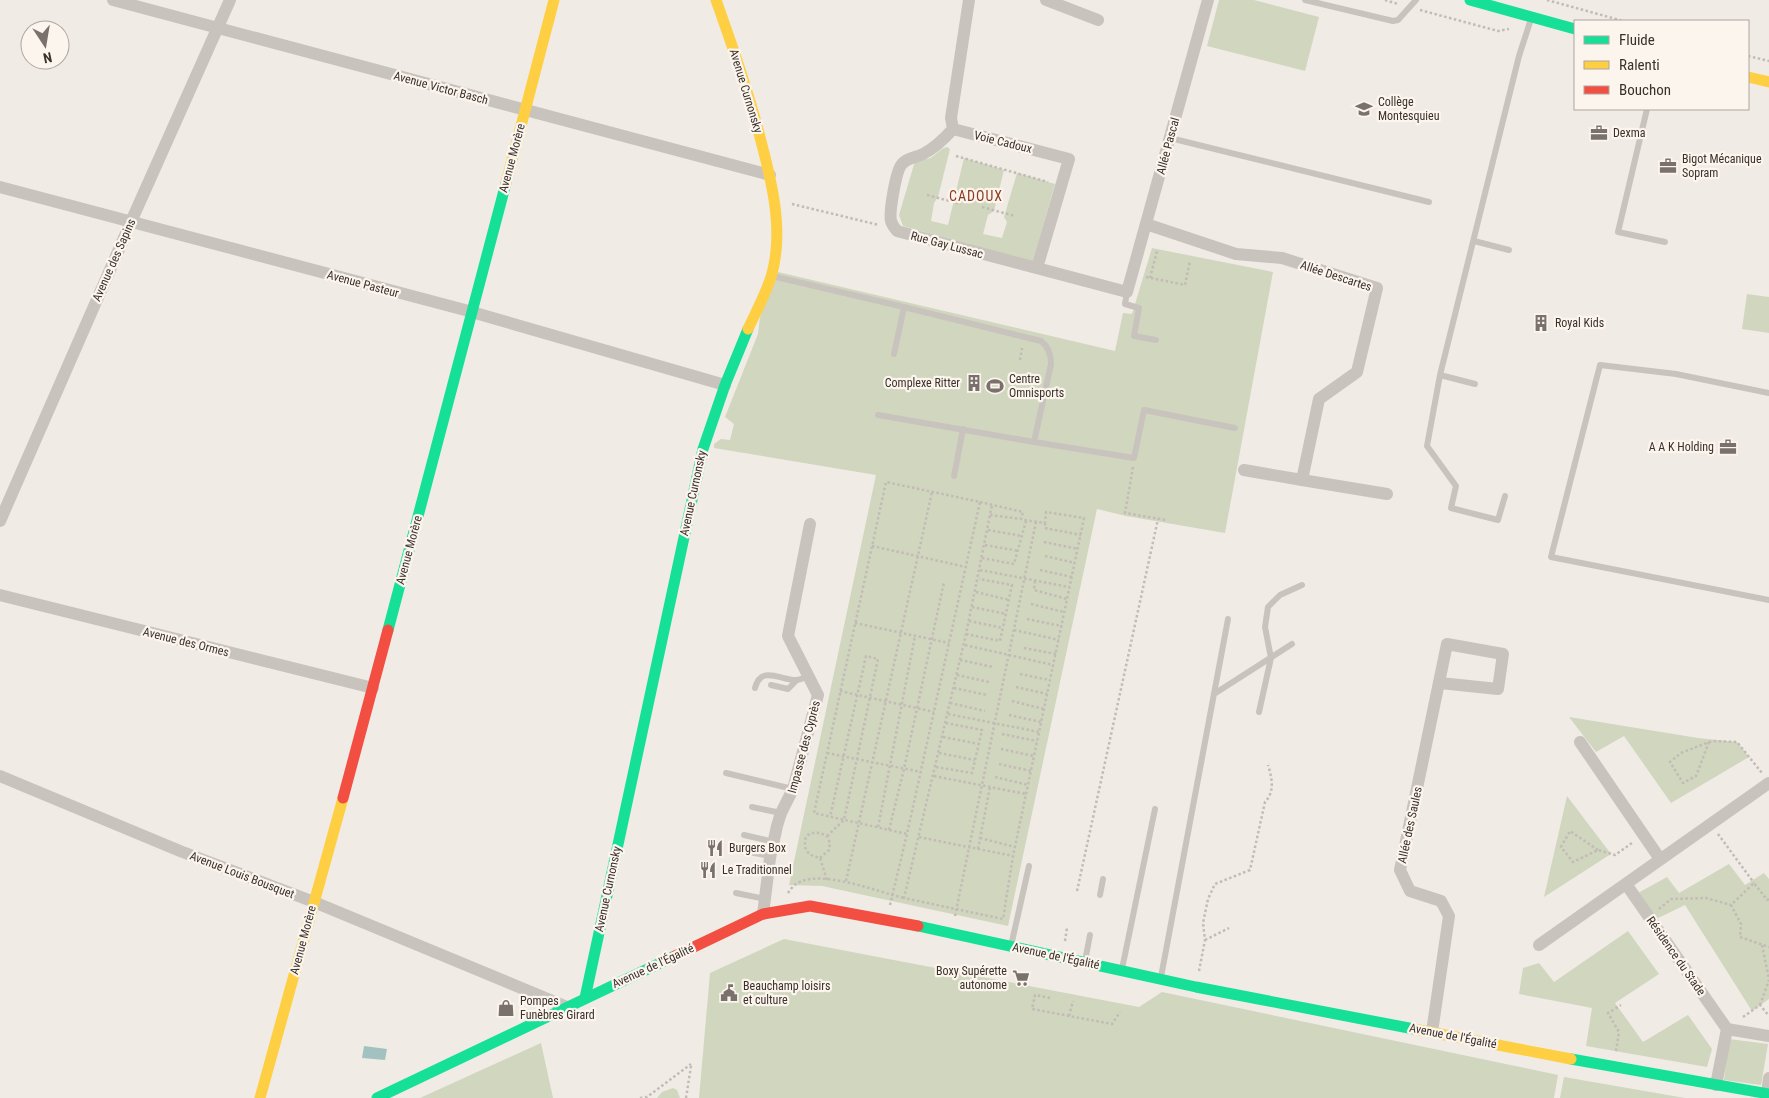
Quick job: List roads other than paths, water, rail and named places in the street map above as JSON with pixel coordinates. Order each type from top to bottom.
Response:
[{"type":"street","name":"Avenue Victor Basch","points":[[112,0],[770,175]]},
{"type":"street","name":"Avenue des Sapins","points":[[0,521],[230,0]]},
{"type":"street","name":"Avenue Morère","points":[[260,1098],[373,688],[554,0]]},
{"type":"street","name":"Avenue Curnonsky","points":[[585,998],[703,449],[725,385],[771,276],[777,237],[770,175],[751,101],[716,0]]},
{"type":"street","points":[[953,129],[951,118],[968,0]]},
{"type":"street","points":[[1046,0],[1098,20]]},
{"type":"street","name":"Allée Pascal","points":[[1127,292],[1208,0]]},
{"type":"street","points":[[1470,0],[1574,30]]},
{"type":"street","points":[[1749,77],[1769,82]]},
{"type":"street","name":"Voie Cadoux","points":[[953,129],[1069,159],[1037,268]]},
{"type":"street","name":"Rue Gay Lussac","points":[[953,129],[943,141],[922,155],[901,164],[890,214],[891,223],[897,231],[1127,292]]},
{"type":"street","name":"Avenue Pasteur","points":[[0,188],[471,312],[725,385]]},
{"type":"street","name":"Allée Descartes","points":[[1146,224],[1236,254],[1282,258],[1377,288],[1357,372],[1319,399],[1302,480]]},
{"type":"street","points":[[1244,470],[1387,494]]},
{"type":"street","name":"Impasse des Cyprès","points":[[763,914],[770,856],[781,813],[794,789],[818,695],[802,678],[788,636],[810,524]]},
{"type":"street","name":"Avenue des Ormes","points":[[0,595],[373,688]]},
{"type":"street","name":"Allée des Saules","points":[[1432,1032],[1449,916],[1441,901],[1410,890],[1400,870],[1447,644],[1503,654],[1498,689],[1440,683]]},
{"type":"street","points":[[1580,742],[1660,860]]},
{"type":"street","name":"Avenue Louis Bousquet","points":[[0,776],[180,851],[314,902],[567,1007]]},
{"type":"street","points":[[1539,946],[1711,824],[1766,779]]},
{"type":"street","name":"Résidence du Stade","points":[[1626,884],[1727,1029]]},
{"type":"street","name":"Avenue de l'Égalité","points":[[377,1098],[763,914],[810,906],[952,932],[1011,947],[1196,986],[1614,1067],[1768,1094]]},
{"type":"street","points":[[1716,1085],[1727,1029],[1769,1036]]},
{"type":"street","points":[[1768,1094],[1769,1078]]},
{"type":"lane","points":[[1305,0],[1388,21],[1398,20],[1416,0]]},
{"type":"lane","points":[[1505,496],[1498,520],[1451,508],[1456,486],[1427,446],[1440,375],[1519,56],[1531,17]]},
{"type":"lane","points":[[1647,110],[1618,232],[1665,242]]},
{"type":"lane","points":[[1170,138],[1428,202]]},
{"type":"lane","points":[[1474,241],[1509,250]]},
{"type":"lane","points":[[771,276],[1041,340],[1051,356],[1051,364],[1034,442]]},
{"type":"lane","points":[[1127,292],[1125,304],[1139,308],[1134,336],[1156,340]]},
{"type":"lane","points":[[894,354],[904,307]]},
{"type":"lane","points":[[1769,393],[1676,374],[1600,365],[1551,557],[1769,600]]},
{"type":"lane","points":[[1440,375],[1475,384]]},
{"type":"lane","points":[[878,415],[1134,458],[1144,410],[1234,428]]},
{"type":"lane","points":[[954,476],[963,429]]},
{"type":"lane","points":[[1259,712],[1271,658],[1265,627],[1268,607],[1280,595],[1302,584]]},
{"type":"lane","points":[[1161,978],[1228,619]]},
{"type":"lane","points":[[1214,694],[1292,644]]},
{"type":"lane","points":[[755,688],[757,682],[762,678],[772,675],[802,678]]},
{"type":"lane","points":[[771,685],[788,688],[802,678]]},
{"type":"lane","points":[[726,773],[794,789]]},
{"type":"lane","points":[[752,807],[781,813]]},
{"type":"lane","points":[[1122,970],[1155,809]]},
{"type":"lane","points":[[744,835],[774,842]]},
{"type":"lane","points":[[743,851],[770,856]]},
{"type":"lane","points":[[1011,947],[1029,866]]},
{"type":"lane","points":[[1100,895],[1103,879]]},
{"type":"lane","points":[[736,893],[765,898]]},
{"type":"lane","points":[[1085,962],[1090,935]]},
{"type":"water","points":[[364,1046],[387,1049],[385,1060],[362,1058]]},
{"type":"place","name":"Collège Montesquieu","points":[[1364,109]]},
{"type":"place","name":"Dexma","points":[[1599,133]]},
{"type":"place","name":"Bigot Mécanique Sopram","points":[[1668,166]]},
{"type":"place","name":"Royal Kids","points":[[1541,323]]},
{"type":"place","name":"Complexe Ritter","points":[[974,383]]},
{"type":"place","name":"Centre Omnisports","points":[[995,386]]},
{"type":"place","name":"A A K Holding","points":[[1728,447]]},
{"type":"place","name":"Burgers Box","points":[[715,848]]},
{"type":"place","name":"Le Traditionnel","points":[[708,870]]},
{"type":"place","name":"Boxy Supérette autonome","points":[[1021,978]]},
{"type":"place","name":"Beauchamp loisirs et culture","points":[[729,993]]},
{"type":"place","name":"Pompes Funèbres Girard","points":[[506,1008]]},
{"type":"district","name":"CADOUX","points":[[976,196]]}]
